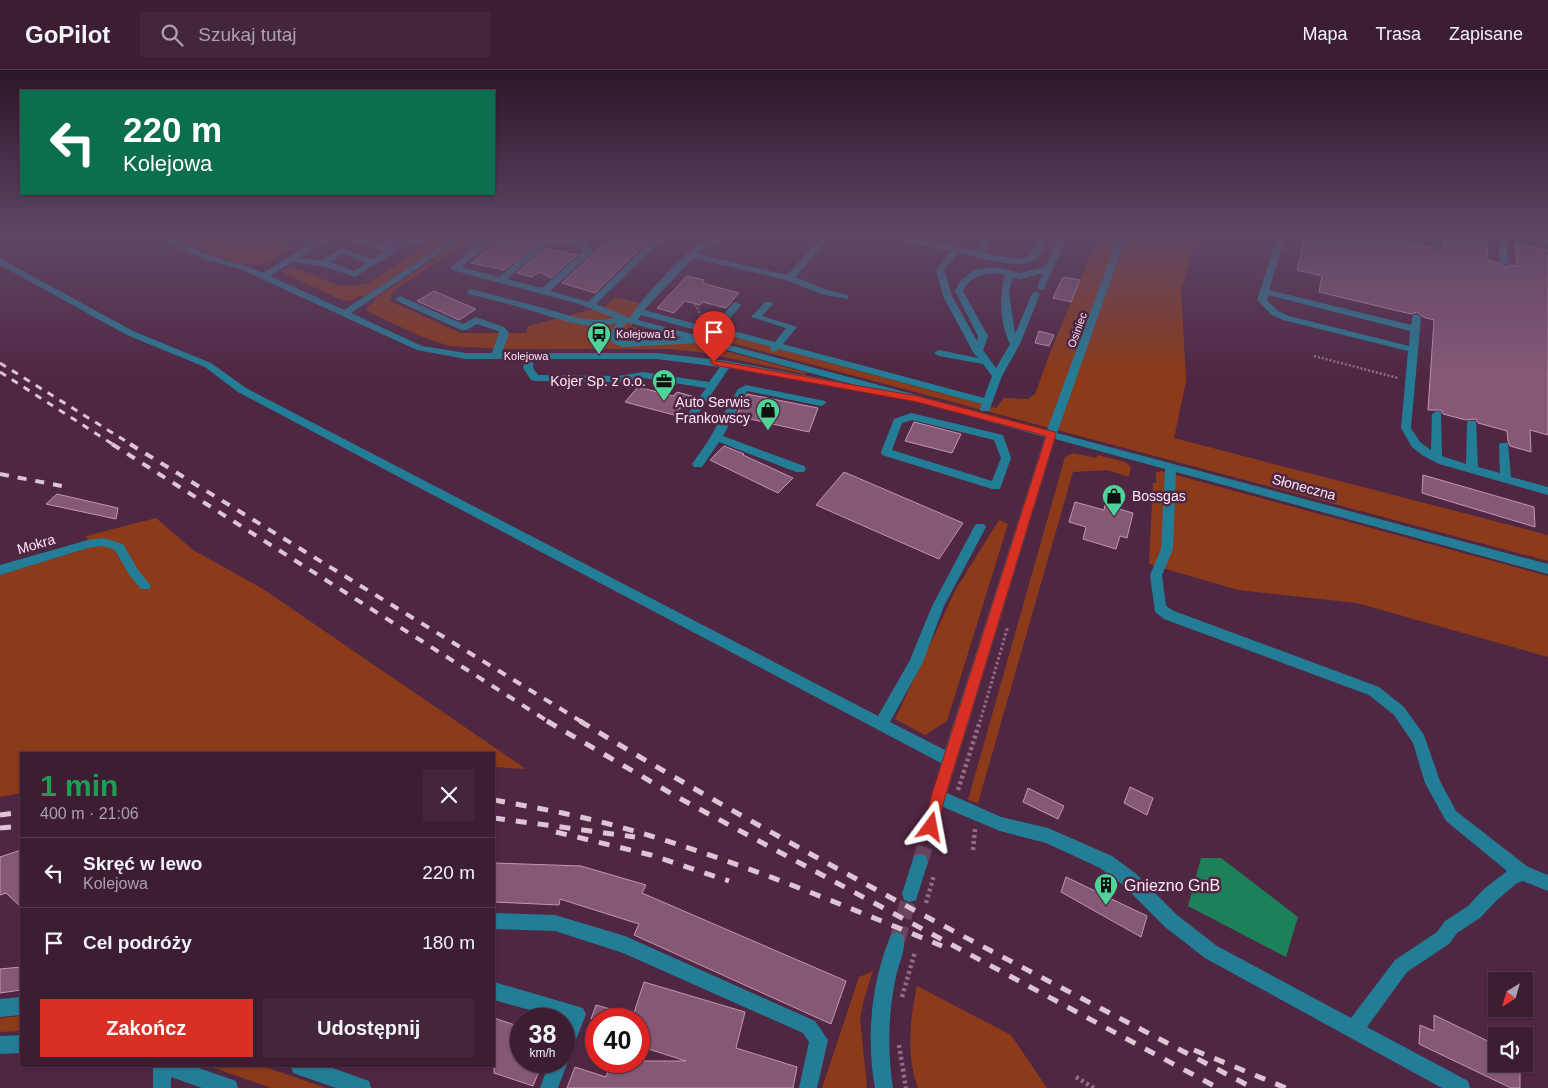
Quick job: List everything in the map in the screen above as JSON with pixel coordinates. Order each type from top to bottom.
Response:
[{"type":"street","points":[[36,282],[130,333],[208,365],[242,390],[950,760]]},
{"type":"street","name":"Kolejowa","points":[[275,282],[420,348],[466,356],[639,355],[694,359],[917,399]]},
{"type":"street","points":[[345,313],[393,282]]},
{"type":"street","points":[[507,282],[590,305],[629,320]]},
{"type":"street","points":[[544,291],[555,282]]},
{"type":"street","points":[[590,305],[614,282]]},
{"type":"street","points":[[471,292],[572,320],[606,323],[629,320],[639,312],[643,304],[665,282]]},
{"type":"street","points":[[798,282],[824,292],[845,297]]},
{"type":"street","points":[[941,282],[978,352],[998,376]]},
{"type":"street","points":[[965,282],[959,291],[983,336],[978,352]]},
{"type":"street","points":[[1007,282],[1005,292],[1008,330],[1016,344]]},
{"type":"street","points":[[983,416],[998,376],[1016,344],[1042,282]]},
{"type":"street","name":"Osiniec","points":[[931,827],[946,800],[950,760],[1051,434],[1106,282]]},
{"type":"street","points":[[1268,282],[1262,300],[1275,313],[1286,318],[1414,350]]},
{"type":"street","points":[[1265,292],[1415,323],[1406,428],[1409,437],[1418,447],[1436,458],[1548,491]]},
{"type":"street","points":[[400,300],[464,328],[476,320],[501,329],[504,333],[496,356]]},
{"type":"street","points":[[768,304],[756,317],[792,327],[768,358]]},
{"type":"street","points":[[701,340],[736,305]]},
{"type":"street","points":[[639,312],[696,328],[713,328],[988,402]]},
{"type":"street","name":"Kolejowa","points":[[701,340],[622,344],[616,341],[613,336],[629,320],[1051,434]]},
{"type":"street","points":[[939,353],[985,361]]},
{"type":"street","points":[[530,356],[528,368],[536,378],[618,379],[643,374],[712,386]]},
{"type":"street","points":[[688,421],[726,364]]},
{"type":"street","points":[[863,384],[870,370]]},
{"type":"street","points":[[756,390],[763,371]]},
{"type":"street","points":[[698,464],[716,437],[743,389],[746,388],[816,402],[817,381]]},
{"type":"street","points":[[911,416],[917,399]]},
{"type":"street","points":[[1436,458],[1437,414]]},
{"type":"street","points":[[911,416],[999,438],[1006,458],[996,486],[886,452],[898,420],[911,416]]},
{"type":"street","points":[[1472,423],[1472,469]]},
{"type":"street","name":"Słoneczna","points":[[1051,434],[1548,568]]},
{"type":"street","points":[[716,437],[800,469]]},
{"type":"street","points":[[1504,446],[1506,479]]},
{"type":"street","points":[[1171,466],[1167,549],[1156,576],[1160,608],[1169,615],[1374,691],[1399,711],[1419,740],[1433,783],[1451,816],[1523,873],[1548,883]]},
{"type":"street","points":[[881,724],[916,662],[938,606],[980,527]]},
{"type":"street","name":"Mokra","points":[[0,570],[103,542],[113,544],[125,556],[134,573],[146,586]]},
{"type":"street","points":[[946,800],[1000,824],[1048,836],[1106,862],[1129,879],[1171,921],[1211,952],[1462,1088]]},
{"type":"street","points":[[910,894],[920,862]]},
{"type":"street","points":[[1354,1029],[1401,966],[1443,938],[1451,927],[1474,912],[1490,895],[1512,877],[1523,873]]},
{"type":"street","points":[[495,921],[555,923],[625,944],[809,1027],[820,1040],[808,1088]]},
{"type":"street","points":[[884,1088],[880,1053],[880,1013],[886,976],[897,941]]},
{"type":"street","points":[[495,991],[555,1008]]},
{"type":"street","points":[[0,1008],[20,1006]]},
{"type":"street","points":[[0,1045],[20,1044]]},
{"type":"street","points":[[162,1088],[164,1067]]},
{"type":"street","points":[[167,1067],[229,1088]]},
{"type":"street","points":[[303,1067],[362,1088]]},
{"type":"street","points":[[549,1088],[555,1073]]},
{"type":"path","points":[[1314,356],[1411,381]]},
{"type":"path","points":[[946,800],[969,760],[1010,620]]},
{"type":"path","points":[[973,850],[975,826]]},
{"type":"path","points":[[926,903],[935,870]]},
{"type":"path","points":[[901,1002],[915,952]]},
{"type":"path","points":[[898,1041],[906,1088]]},
{"type":"path","points":[[1076,1077],[1094,1088]]},
{"type":"shaded area","points":[[302,282],[329,282],[341,286],[367,284],[371,282],[387,282],[363,297],[359,296],[351,301],[342,300]]},
{"type":"shaded area","points":[[400,282],[408,282],[393,291],[390,301],[461,333],[526,333],[528,326],[606,306],[615,297],[643,304],[631,326],[808,373],[804,374],[705,353],[669,349],[504,349],[449,346],[420,336],[367,311],[367,307],[375,301],[374,299]]},
{"type":"shaded area","points":[[1079,282],[1183,282],[1181,288],[1186,381],[1174,438],[1548,535],[1548,561],[724,341],[719,336],[720,333],[996,408],[1004,398],[1028,399],[1035,394]]},
{"type":"shaded area","points":[[1074,453],[1096,458],[1098,455],[1125,462],[1131,467],[1129,477],[1107,470],[1073,472],[978,803],[968,800],[1065,457]]},
{"type":"shaded area","points":[[1161,471],[1548,576],[1548,657],[1357,603],[1238,590],[1149,564],[1153,483],[1156,483],[1156,473]]},
{"type":"shaded area","points":[[156,518],[193,550],[263,589],[526,769],[495,767],[495,752],[20,752],[20,793],[0,797],[0,575],[91,547],[86,536]]},
{"type":"shaded area","points":[[999,520],[1008,524],[947,721],[925,735],[895,719],[956,589]]},
{"type":"shaded area","points":[[1201,858],[1221,858],[1298,917],[1286,957],[1188,906]]},
{"type":"shaded area","points":[[873,971],[860,1019],[867,1088],[822,1088],[859,977]]},
{"type":"shaded area","points":[[917,986],[1011,1035],[1047,1088],[918,1088],[914,1076],[910,1037]]},
{"type":"shaded area","points":[[20,1016],[20,1031],[0,1032],[0,1018]]},
{"type":"shaded area","points":[[212,1067],[265,1067],[326,1088],[271,1088]]},
{"type":"building","points":[[564,282],[607,282],[595,293],[562,283]]},
{"type":"building","points":[[682,282],[703,282],[702,283],[739,293],[726,308],[703,302],[700,305],[685,301],[674,313],[657,308]]},
{"type":"building","points":[[1061,282],[1079,282],[1071,302],[1053,298]]},
{"type":"building","points":[[1321,282],[1548,282],[1548,435],[1530,430],[1531,452],[1510,446],[1507,431],[1478,423],[1476,419],[1466,420],[1443,414],[1441,410],[1428,410],[1434,320],[1423,317],[1417,312],[1411,314],[1319,292]]},
{"type":"building","points":[[434,291],[476,309],[459,320],[417,301]]},
{"type":"building","points":[[1039,331],[1054,335],[1049,346],[1035,343]]},
{"type":"building","points":[[638,387],[673,396],[677,392],[695,397],[686,409],[680,408],[674,415],[625,402]]},
{"type":"building","points":[[747,394],[818,408],[809,432],[736,416]]},
{"type":"building","points":[[914,422],[961,434],[952,453],[905,441]]},
{"type":"building","points":[[724,446],[793,478],[778,493],[710,460]]},
{"type":"building","points":[[844,472],[963,523],[939,559],[816,505]]},
{"type":"building","points":[[1423,475],[1534,507],[1535,527],[1422,493]]},
{"type":"building","points":[[57,494],[118,508],[116,519],[46,504]]},
{"type":"building","points":[[1075,502],[1104,510],[1105,505],[1133,513],[1127,538],[1120,536],[1116,549],[1083,539],[1086,527],[1069,522]]},
{"type":"building","points":[[1130,787],[1153,798],[1147,815],[1124,803]]},
{"type":"building","points":[[1028,788],[1064,806],[1058,819],[1023,802]]},
{"type":"building","points":[[20,850],[20,906],[6,893],[0,895],[0,857]]},
{"type":"building","points":[[495,863],[581,866],[646,885],[642,893],[846,981],[831,1024],[634,935],[639,924],[560,899],[559,905],[495,902]]},
{"type":"building","name":"Gniezno GnB","points":[[1066,877],[1147,916],[1141,937],[1061,892]]},
{"type":"building","points":[[20,967],[20,990],[0,993],[0,969]]},
{"type":"building","points":[[644,982],[745,1012],[736,1048],[797,1067],[793,1088],[567,1088],[573,1073],[575,1073],[575,1067],[585,1070],[585,1073],[594,1073],[606,1077],[607,1073],[650,1073],[650,1061],[686,1061],[650,1050],[650,1008],[636,1008]]},
{"type":"building","points":[[596,1005],[607,1008],[595,1008]]},
{"type":"building","points":[[1434,1015],[1488,1041],[1488,1072],[1520,1072],[1520,1088],[1511,1088],[1419,1044],[1420,1025],[1434,1031]]},
{"type":"building","points":[[495,1018],[510,1023],[510,1073],[538,1073],[533,1086],[494,1073]]},
{"type":"tunnel","points":[[920,862],[931,827]]},
{"type":"tunnel","points":[[897,941],[910,894]]},
{"type":"railway","points":[[0,363],[132,445]]},
{"type":"railway","points":[[0,372],[114,445]]},
{"type":"railway","points":[[112,444],[549,722]]},
{"type":"railway","points":[[130,444],[582,722]]},
{"type":"railway","points":[[0,474],[67,487]]},
{"type":"railway","points":[[547,721],[679,798],[1218,1088]]},
{"type":"railway","points":[[580,721],[745,818],[829,864],[998,955],[1253,1088]]},
{"type":"railway","points":[[495,800],[595,820],[652,836],[736,864],[942,946]]},
{"type":"railway","points":[[0,815],[20,812]]},
{"type":"railway","points":[[495,818],[635,837]]},
{"type":"railway","points":[[0,828],[20,826]]},
{"type":"railway","points":[[556,832],[651,855],[729,881]]},
{"type":"railway","points":[[1194,1050],[1286,1088]]},
{"type":"place","name":"Kolejowa 01","points":[[599,355]]},
{"type":"place","name":"Kojer Sp. z o.o.","points":[[664,402]]},
{"type":"place","name":"Auto Serwis Frankowscy","points":[[768,431]]},
{"type":"place","name":"Bossgas","points":[[1114,517]]},
{"type":"place","name":"Gniezno GnB","points":[[1106,906]]},
{"type":"route","points":[[714,362],[917,399],[1051,434],[938,797],[931,827]]}]
